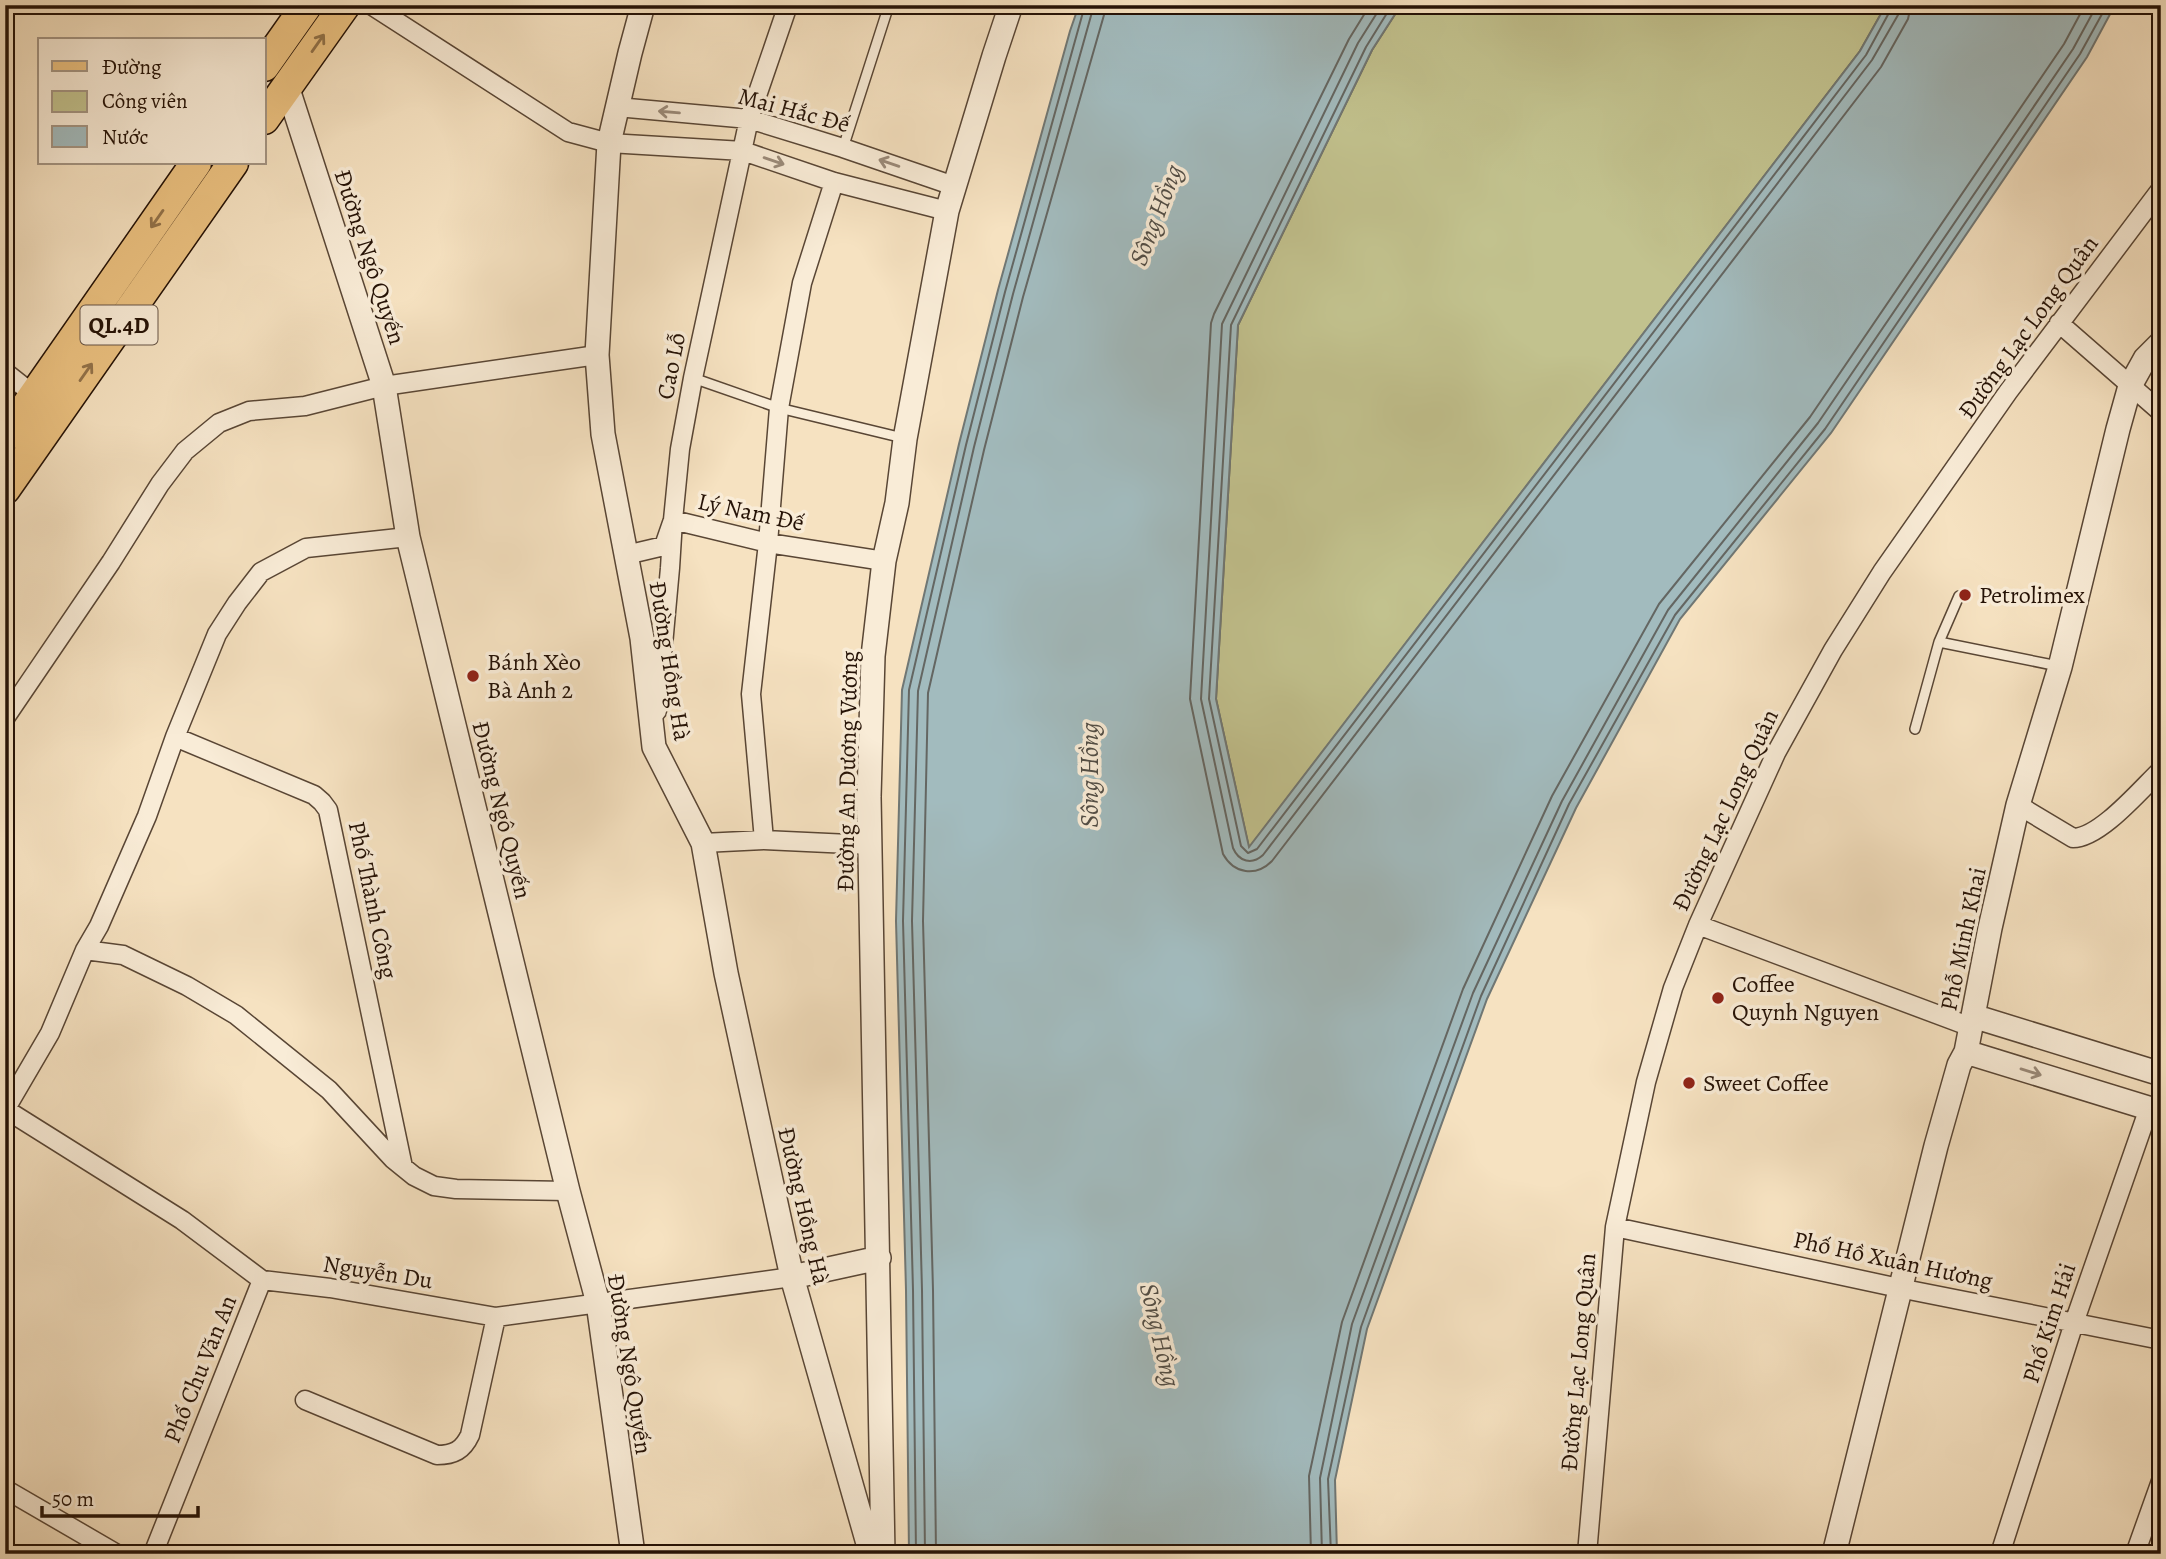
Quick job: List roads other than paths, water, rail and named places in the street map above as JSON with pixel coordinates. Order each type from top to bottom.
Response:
[{"type":"main road","points":[[266,63],[307,5]]},
{"type":"main road","points":[[266,116],[345,5]]},
{"type":"main road","points":[[266,68],[287,86]]},
{"type":"main road","name":"QL.4D","points":[[5,437],[195,164]]},
{"type":"main road","name":"QL.4D","points":[[5,489],[232,164]]},
{"type":"main road","points":[[34,395],[53,419]]},
{"type":"street","points":[[372,5],[568,132],[609,143],[743,151],[834,181],[947,211]]},
{"type":"street","name":"Đường Hồng Hà","points":[[643,5],[609,143],[597,355],[603,434],[642,638],[654,747],[703,843],[726,973],[792,1277],[871,1554]]},
{"type":"street","name":"Cao Lỗ","points":[[654,747],[680,449],[692,379],[749,119],[788,5]]},
{"type":"street","name":"Đường An Dương Vương","points":[[883,1554],[869,797],[873,656],[884,561],[897,503],[905,439],[947,211],[1011,5]]},
{"type":"street","name":"Đường Ngô Quyến","points":[[287,86],[384,386],[408,537],[568,1191],[598,1303],[633,1554]]},
{"type":"street","name":"Mai Hắc Đế","points":[[617,107],[749,119],[954,186]]},
{"type":"street","points":[[764,840],[751,694],[768,542],[779,408],[802,283],[834,181]]},
{"type":"street","name":"Đường Lạc Long Quân","points":[[1587,1554],[1615,1227],[1646,1082],[1673,988],[1698,925],[1776,753],[1833,650],[1882,572],[2059,323],[2161,189]]},
{"type":"street","points":[[2059,323],[2161,412]]},
{"type":"street","name":"Phỗ Minh Khai","points":[[1834,1554],[1936,1146],[1959,1065],[1966,1052],[2018,805],[2060,667],[2118,429],[2130,386],[2145,359],[2161,343]]},
{"type":"street","points":[[5,718],[111,562],[160,484],[185,451],[219,423],[249,411],[305,406],[384,386],[597,355]]},
{"type":"street","points":[[5,372],[34,395]]},
{"type":"street","name":"Lý Nam Đế","points":[[626,555],[664,546],[673,520],[768,542],[884,561]]},
{"type":"street","points":[[262,1280],[182,1220],[5,1110],[50,1033],[85,950],[99,926],[147,816],[175,737],[217,634],[237,603],[261,572],[306,548],[408,537]]},
{"type":"street","name":"Phố Thành Công","points":[[175,737],[314,795],[328,810],[403,1167]]},
{"type":"street","points":[[2018,805],[2073,838],[2080,838],[2099,830],[2161,770]]},
{"type":"street","points":[[703,843],[764,840],[871,845]]},
{"type":"street","points":[[1698,925],[1972,1022],[2161,1074]]},
{"type":"street","points":[[85,950],[123,955],[187,986],[236,1015],[329,1090],[403,1167],[434,1186],[456,1189],[568,1191]]},
{"type":"street","points":[[1966,1052],[2155,1110]]},
{"type":"street","name":"Phố Kim Hải","points":[[2000,1554],[2074,1323],[2155,1110]]},
{"type":"street","name":"Phố Hồ Xuân Hương","points":[[1615,1227],[2161,1340]]},
{"type":"street","points":[[792,1277],[879,1258]]},
{"type":"street","name":"Nguyễn Du","points":[[262,1280],[330,1288],[496,1317],[792,1277]]},
{"type":"street","name":"Phố Chu Văn An","points":[[153,1554],[262,1280]]},
{"type":"street","points":[[305,1400],[437,1455],[453,1454],[466,1444],[470,1435],[496,1317]]},
{"type":"street","points":[[2136,1554],[2161,1482]]},
{"type":"street","points":[[5,1489],[117,1554]]},
{"type":"lane","points":[[844,148],[890,5]]},
{"type":"lane","points":[[692,379],[779,408],[905,439]]},
{"type":"lane","points":[[1915,729],[1939,642],[1959,596]]},
{"type":"lane","points":[[1939,642],[2060,667]]},
{"type":"water","name":"Sông Hồng","points":[[1079,5],[1401,5],[1372,50],[1238,325],[1216,699],[1249,847],[1860,51],[1886,5],[2115,5],[2087,57],[1831,433],[1680,619],[1576,808],[1487,999],[1367,1329],[1335,1480],[1337,1554],[909,1554],[906,1290],[896,921],[902,690],[998,290]]},
{"type":"place","name":"Petrolimex","points":[[1965,595]]},
{"type":"place","name":"Bánh Xèo Bà Anh 2","points":[[473,676]]},
{"type":"place","name":"Coffee Quynh Nguyen","points":[[1718,998]]},
{"type":"place","name":"Sweet Coffee","points":[[1689,1083]]}]
